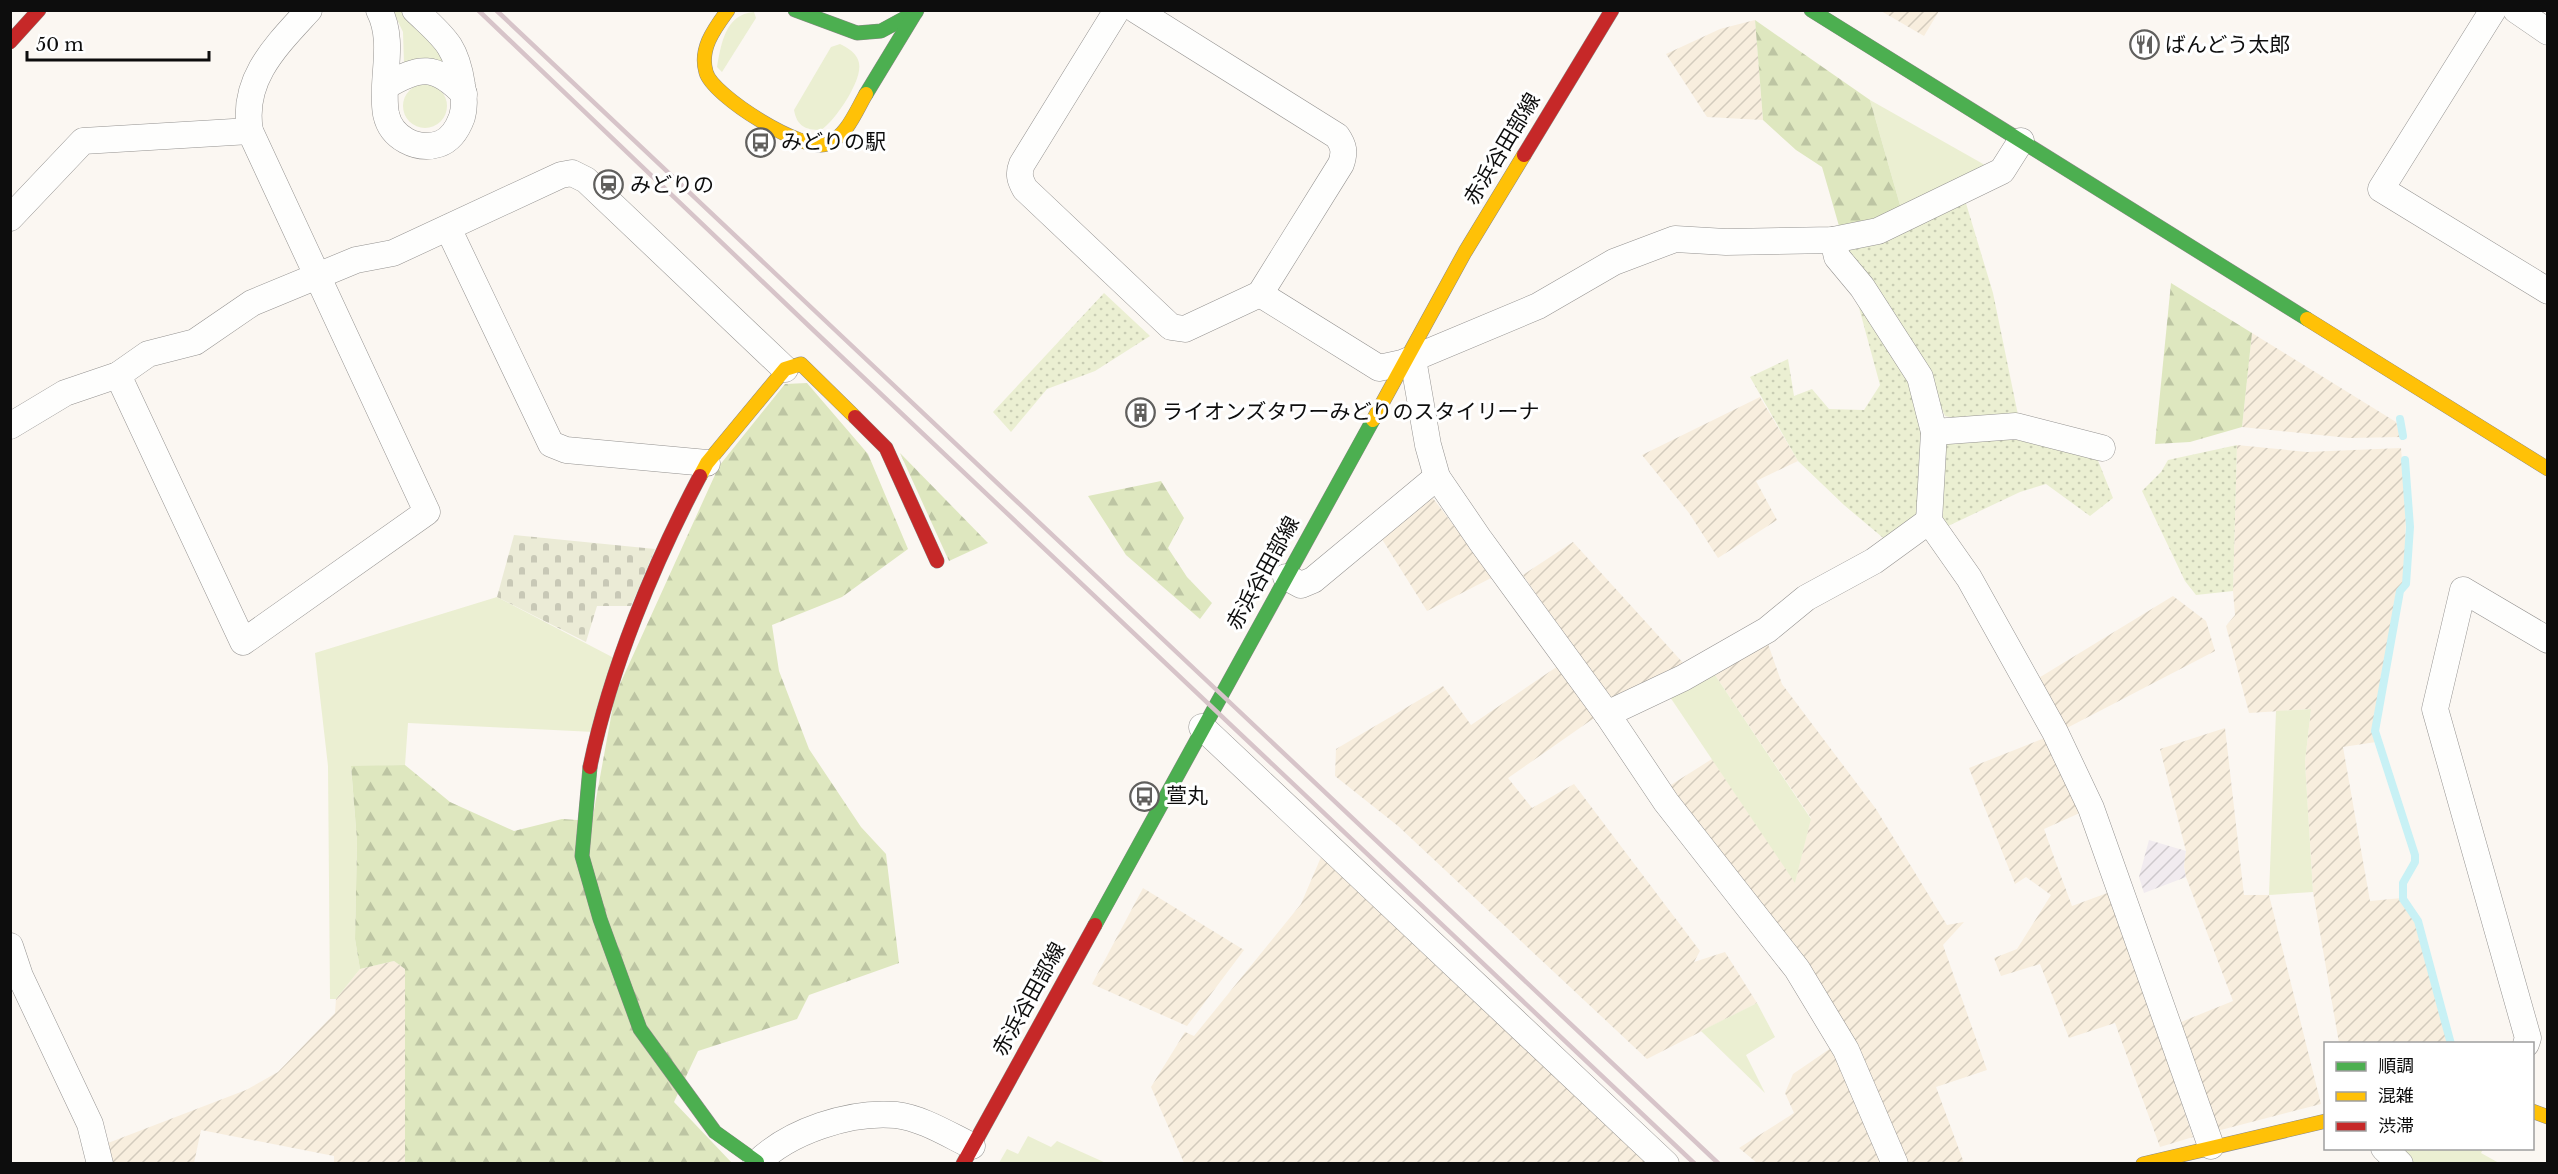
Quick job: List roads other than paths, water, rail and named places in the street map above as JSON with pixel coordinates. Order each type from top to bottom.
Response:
[{"type":"street","points":[[10,42],[39,10]]},
{"type":"street","points":[[118,375],[243,642],[427,512],[250,131],[248,120],[250,95],[262,66],[309,10]]},
{"type":"street","points":[[379,10],[385,26],[387,45],[386,114],[390,126],[398,136],[412,144],[427,146],[443,142],[451,136],[463,112],[464,94],[459,63],[448,42],[415,10]]},
{"type":"street","points":[[728,10],[711,34],[704,50],[706,76],[719,92],[795,139],[813,146],[829,144],[840,136],[917,11]]},
{"type":"street","points":[[795,10],[857,33],[881,31],[917,11]]},
{"type":"street","points":[[1117,10],[1022,164],[1019,171],[1021,181],[1025,189],[1171,327],[1185,329],[1260,294],[1341,164],[1344,156],[1343,144],[1338,136],[1136,10]]},
{"type":"street","name":"赤浜谷田部線","points":[[968,1155],[1202,727],[1408,361],[1465,252],[1612,10]]},
{"type":"street","points":[[1811,10],[2547,469]]},
{"type":"street","points":[[2493,10],[2381,189],[2547,291]]},
{"type":"street","points":[[2516,10],[2547,32]]},
{"type":"street","points":[[857,33],[868,52],[873,83]]},
{"type":"street","points":[[386,86],[413,71],[431,71],[448,77],[464,94]]},
{"type":"street","points":[[10,218],[83,141],[250,131]]},
{"type":"street","points":[[1260,294],[1379,368],[1408,361],[1538,306],[1614,262],[1675,239],[1726,243],[1833,240],[1878,231],[2002,171],[2021,141]]},
{"type":"street","points":[[10,426],[65,393],[118,375],[148,354],[195,342],[252,303],[356,260],[393,254],[561,175],[572,173],[578,175],[785,369]]},
{"type":"street","points":[[448,228],[551,444],[566,450],[707,464]]},
{"type":"street","points":[[1833,240],[1837,257],[1862,287],[1920,377],[1934,432],[1929,521],[1969,578],[2055,732],[2091,808],[2211,1146]]},
{"type":"street","points":[[1408,361],[1437,477],[1480,540],[1555,640],[1666,802],[1776,941],[1825,1012],[1846,1050],[1894,1164]]},
{"type":"street","points":[[937,561],[886,448],[801,364],[785,369],[707,464],[680,514],[618,664],[590,765],[582,856],[600,919],[640,1029],[715,1132],[756,1163],[781,1143],[810,1129],[871,1116],[897,1115],[928,1125],[968,1155]]},
{"type":"street","points":[[1934,432],[2016,426],[2102,448]]},
{"type":"street","points":[[1286,577],[1301,585],[1313,580],[1437,477]]},
{"type":"street","points":[[1607,714],[1683,678],[1767,630],[1806,598],[1874,561],[1929,521]]},
{"type":"street","points":[[2527,1042],[2528,1038],[2436,709],[2463,590],[2547,640]]},
{"type":"street","points":[[1202,727],[1666,1164]]},
{"type":"street","points":[[10,946],[21,976],[90,1124],[100,1164]]},
{"type":"street","points":[[2143,1164],[2179,1159],[2211,1146],[2324,1121]]},
{"type":"street","points":[[2385,1150],[2400,1164]]},
{"type":"waterway","points":[[2400,419],[2403,436]]},
{"type":"waterway","points":[[2405,460],[2410,527],[2406,584],[2400,591],[2375,731],[2415,855],[2415,862],[2403,883],[2403,899],[2418,921],[2450,1042]]},
{"type":"railway","points":[[478,10],[1695,1164]]},
{"type":"railway","points":[[496,10],[1719,1164]]},
{"type":"place","name":"ばんどう太郎","points":[[2144,45]]},
{"type":"place","name":"みどりの駅","points":[[760,142]]},
{"type":"place","name":"みどりの","points":[[609,185]]},
{"type":"place","name":"ライオンズタワーみどりのスタイリーナ","points":[[1141,412]]},
{"type":"place","name":"萱丸","points":[[1145,796]]}]
